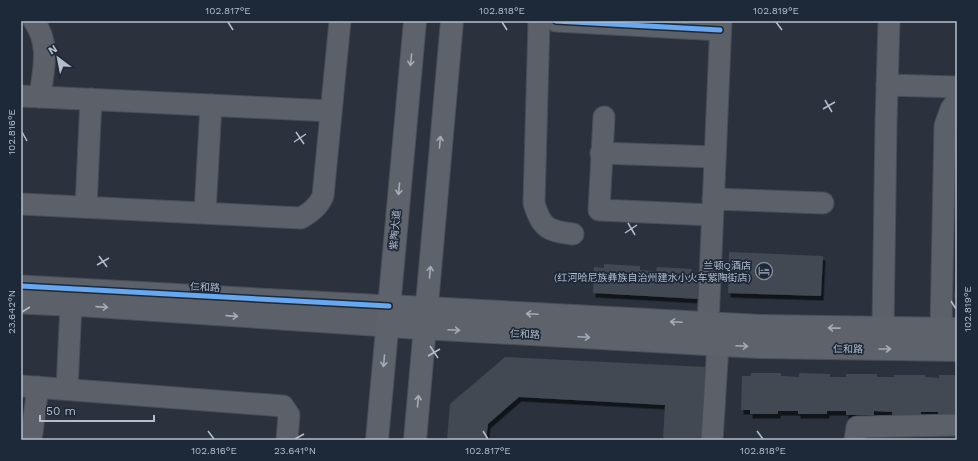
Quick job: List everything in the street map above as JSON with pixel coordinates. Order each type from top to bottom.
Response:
[{"type":"main road","name":"紫陶大道","points":[[377,440],[415,21]]},
{"type":"main road","points":[[415,440],[452,21]]},
{"type":"main road","name":"仁和路","points":[[388,316],[718,345],[957,350]]},
{"type":"main road","name":"仁和路","points":[[426,319],[883,329],[949,329]]},
{"type":"street","points":[[34,21],[41,32],[45,46],[31,96],[332,111]]},
{"type":"street","points":[[21,204],[301,218],[314,209],[323,196],[340,21]]},
{"type":"street","points":[[539,21],[534,203],[538,216],[548,229],[573,234]]},
{"type":"street","points":[[556,21],[720,26],[708,324]]},
{"type":"street","points":[[883,329],[889,21]]},
{"type":"street","points":[[887,85],[957,87]]},
{"type":"street","points":[[86,207],[91,99]]},
{"type":"street","points":[[949,329],[945,126],[951,109],[957,101]]},
{"type":"street","points":[[205,212],[210,105]]},
{"type":"street","points":[[604,117],[599,210],[823,203]]},
{"type":"street","points":[[601,153],[715,157]]},
{"type":"street","name":"仁和路","points":[[21,286],[388,316]]},
{"type":"street","name":"仁和路","points":[[21,303],[388,316]]},
{"type":"street","points":[[67,389],[70,305]]},
{"type":"street","points":[[712,440],[718,345]]},
{"type":"street","points":[[31,440],[30,387],[283,406],[289,415],[288,440]]},
{"type":"street","points":[[855,440],[856,427],[957,425]]},
{"type":"building","points":[[729,252],[823,256],[821,296],[728,293]]},
{"type":"building","points":[[604,264],[640,266],[640,270],[656,271],[657,267],[692,269],[691,273],[701,273],[699,299],[593,293],[594,267],[604,268]]},
{"type":"building","points":[[957,277],[957,299],[954,298]]},
{"type":"building","points":[[505,357],[706,367],[702,440],[663,440],[665,405],[519,397],[488,424],[486,440],[447,440],[450,404]]},
{"type":"building","points":[[751,373],[781,373],[781,376],[799,377],[799,373],[830,374],[830,377],[846,377],[846,374],[877,374],[877,377],[894,377],[894,375],[925,375],[925,377],[939,378],[939,375],[957,375],[957,415],[938,415],[938,412],[921,412],[921,415],[892,415],[892,412],[874,411],[874,415],[846,415],[846,411],[827,411],[827,414],[798,414],[798,411],[778,411],[778,414],[750,414],[750,410],[741,410],[742,376],[751,376]]},
{"type":"cycle path","points":[[556,21],[720,30]]},
{"type":"cycle path","points":[[21,286],[389,306]]},
{"type":"place","name":"兰顿Q酒店 (红河哈尼族彝族自治州建水小火车紫陶街店)","points":[[764,271]]}]
